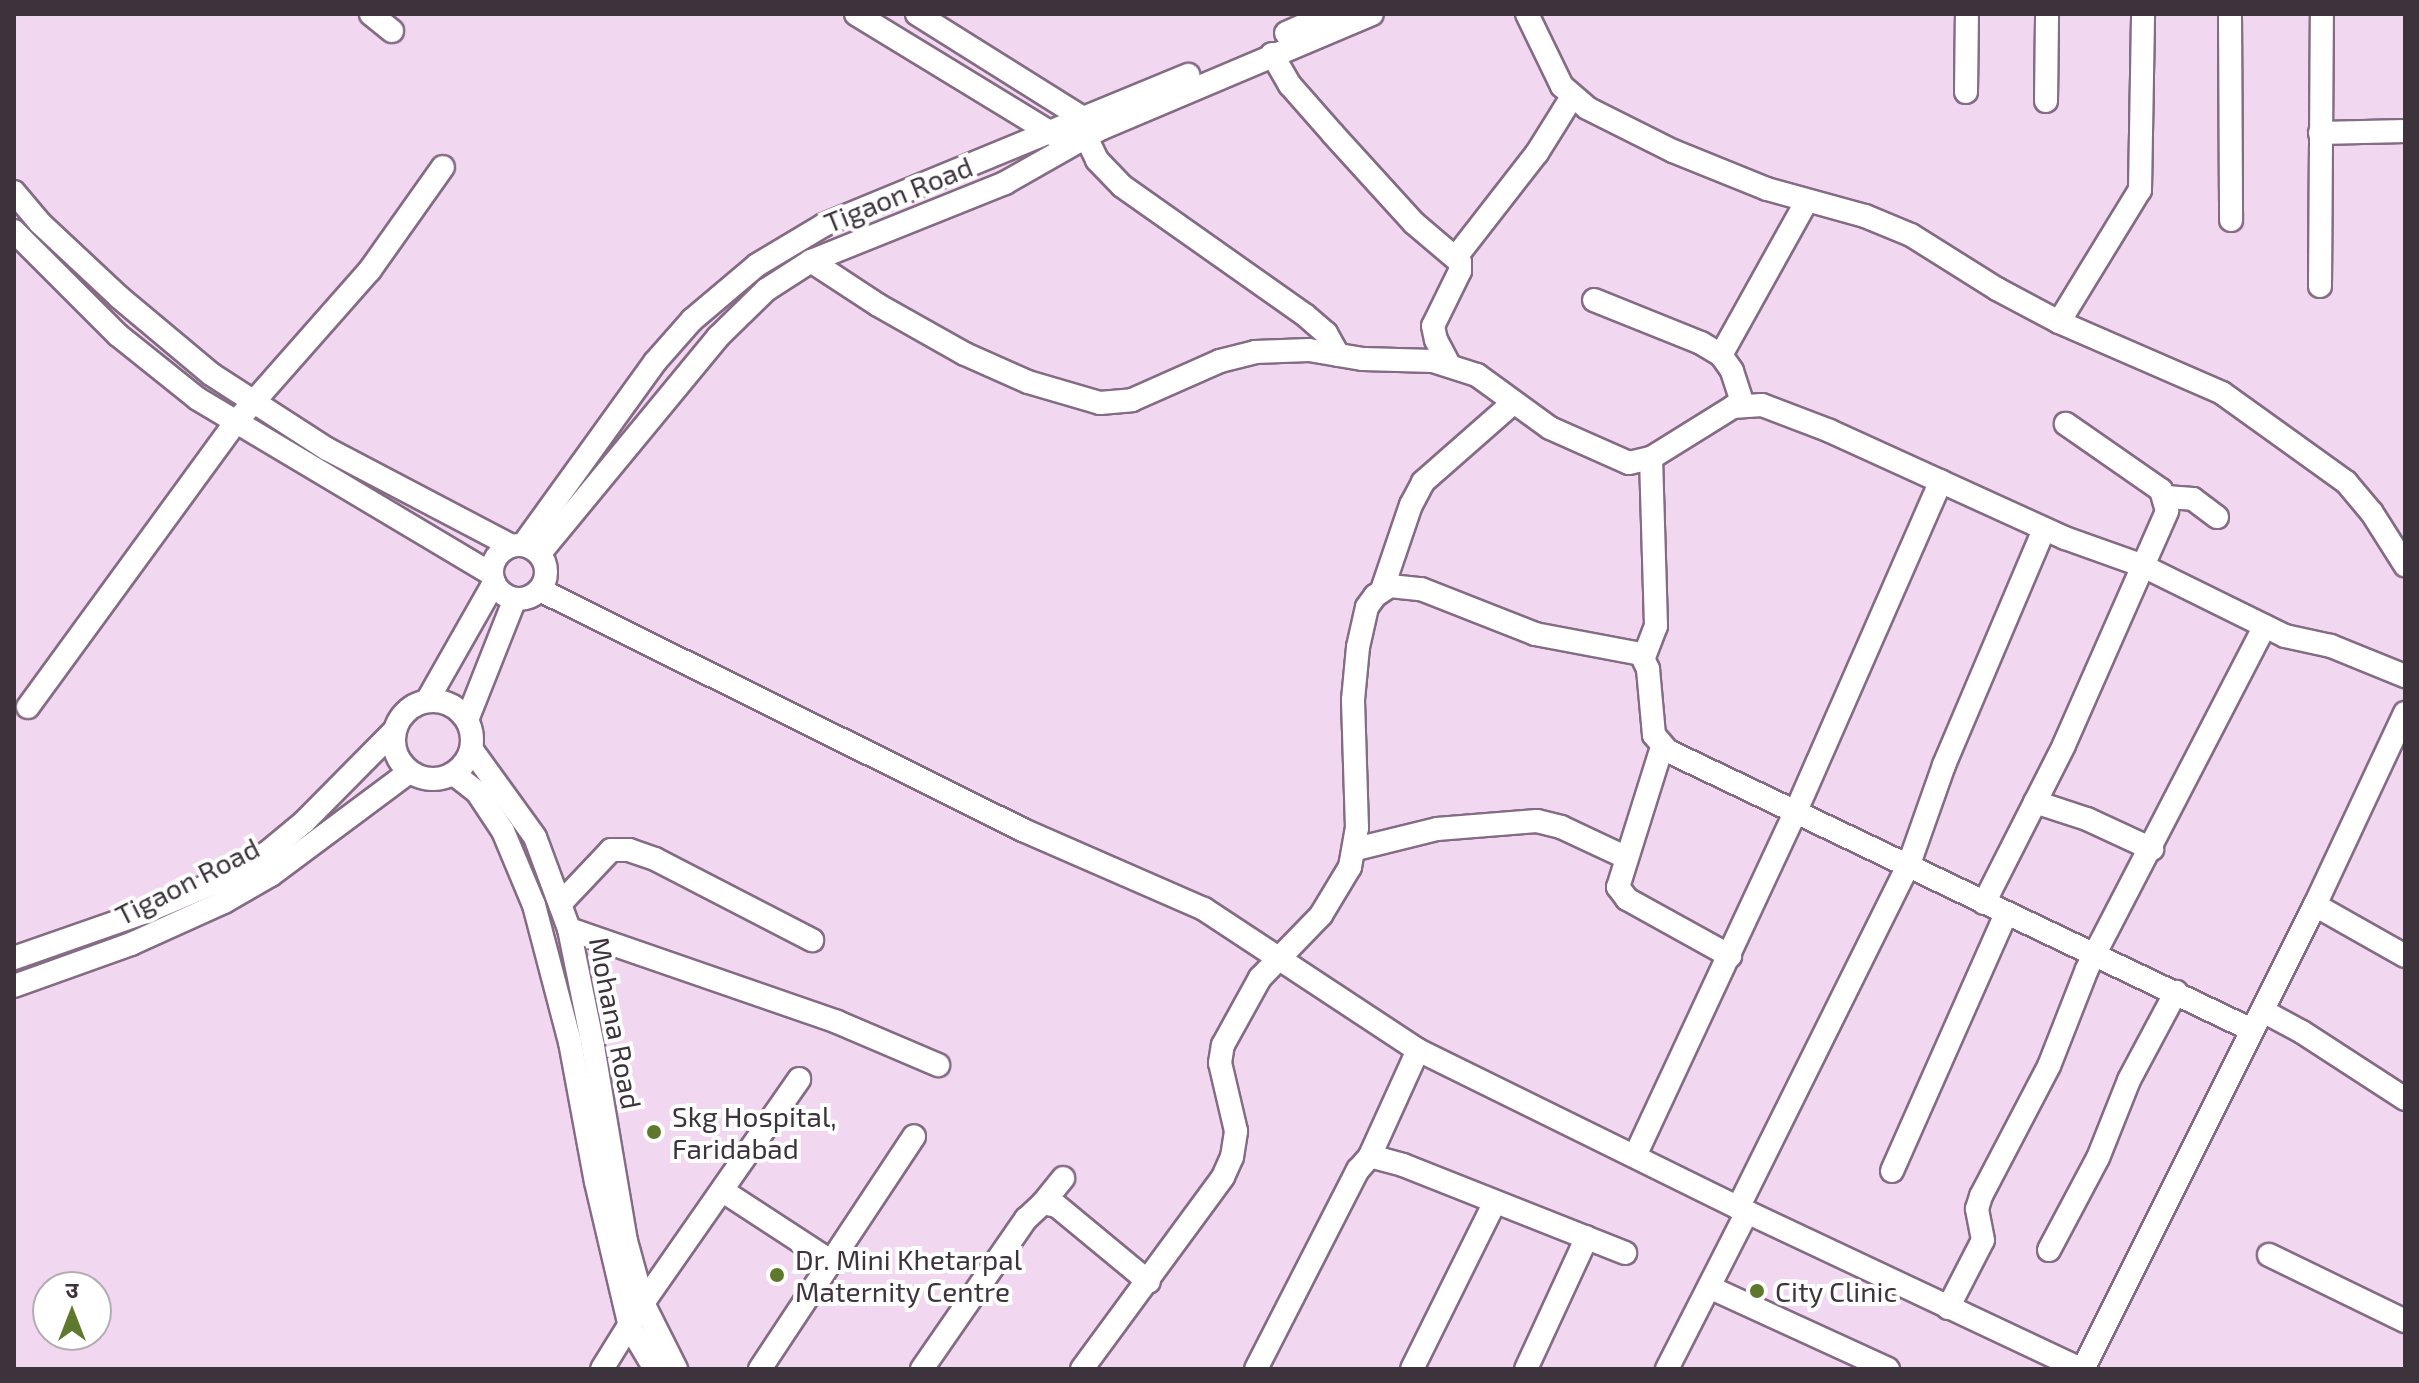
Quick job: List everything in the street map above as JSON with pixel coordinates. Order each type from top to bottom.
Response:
[{"type":"street","points":[[371,14],[392,31]]},
{"type":"street","points":[[856,14],[1042,134],[1084,132],[1219,63],[1329,14]]},
{"type":"street","points":[[917,14],[1084,132],[1097,160],[1122,186],[1305,315],[1326,333],[1338,355]]},
{"type":"street","name":"Tigaon Road","points":[[524,548],[726,328],[766,290],[811,261],[1005,183],[1084,132],[1372,14]]},
{"type":"street","points":[[1527,14],[1555,74],[1572,97],[1587,108],[1673,151],[1806,202],[1865,216],[1911,235],[1997,289],[2059,322],[2203,383],[2274,429],[2358,494],[2405,565]]},
{"type":"street","points":[[1966,92],[1967,14]]},
{"type":"street","points":[[2046,101],[2047,14]]},
{"type":"street","points":[[2059,322],[2140,190],[2143,14]]},
{"type":"street","points":[[2230,14],[2231,220]]},
{"type":"street","points":[[2320,286],[2322,14]]},
{"type":"street","points":[[1272,54],[1290,85],[1333,134],[1414,223],[1456,257],[1460,271],[1433,326],[1436,340],[1449,364]]},
{"type":"street","points":[[1456,257],[1537,153],[1572,97]]},
{"type":"street","points":[[2320,133],[2405,131]]},
{"type":"street","name":"Tigaon Road","points":[[524,548],[655,362],[692,320],[727,288],[790,243],[824,225],[1006,153],[1042,134]]},
{"type":"street","points":[[28,707],[235,423],[370,270],[443,167]]},
{"type":"street","points":[[14,192],[40,223],[167,341],[327,449],[524,548],[547,574],[540,590],[524,599],[515,599],[499,591],[493,578],[198,399],[118,335],[14,231]]},
{"type":"street","points":[[1721,355],[1806,202]]},
{"type":"street","points":[[811,261],[878,305],[965,354],[1028,382],[1100,403],[1132,400],[1239,355],[1278,350],[1449,364],[1477,375],[1550,428],[1619,461],[1640,463],[1651,458],[1743,404],[1778,411],[2044,529],[2143,566],[2297,640],[2331,646],[2405,676]]},
{"type":"street","points":[[1594,300],[1701,343],[1721,355],[1732,371],[1743,404]]},
{"type":"street","points":[[1082,1369],[1149,1282],[1223,1177],[1232,1157],[1236,1131],[1224,1084],[1221,1054],[1234,1020],[1278,957],[1321,915],[1338,890],[1356,849],[1355,670],[1367,607],[1382,590],[1411,505],[1423,482],[1513,403]]},
{"type":"street","points":[[2066,424],[2154,485],[2166,497],[2193,499],[2217,517]]},
{"type":"street","points":[[1651,458],[1656,626],[1644,657],[1652,727],[1662,747],[1909,864],[2006,914],[2176,992],[2257,1021],[2302,1032],[2405,1099]]},
{"type":"street","points":[[1635,1156],[1796,811],[1941,481]]},
{"type":"street","points":[[1984,903],[2035,802],[2143,566],[2167,511],[2166,497]]},
{"type":"street","points":[[1667,1369],[1709,1287],[1742,1210],[1909,864],[1944,765],[2044,529]]},
{"type":"street","points":[[427,701],[442,702],[456,708],[467,720],[472,735],[472,750],[465,764],[454,774],[439,780],[423,779],[409,772],[399,761],[393,746],[394,731],[401,717],[427,701],[493,578],[496,557],[524,548]]},
{"type":"street","points":[[1382,590],[1407,585],[1535,634],[1644,657]]},
{"type":"street","points":[[540,590],[1023,830],[1204,909],[1418,1050],[1742,1210],[2082,1369],[2315,905],[2405,713]]},
{"type":"street","points":[[467,720],[515,599]]},
{"type":"street","points":[[1948,1308],[1983,1240],[1977,1209],[1981,1196],[2059,1044],[2080,983],[2265,626]]},
{"type":"street","name":"Tigaon Road","points":[[14,958],[145,912],[221,880],[268,852],[304,822],[394,731]]},
{"type":"street","points":[[1662,747],[1618,880],[1621,894],[1730,956]]},
{"type":"street","name":"Mohana Road","points":[[472,750],[535,837],[569,929],[593,1046],[616,1195],[643,1303],[676,1369]]},
{"type":"street","name":"Tigaon Road","points":[[14,986],[131,944],[224,902],[271,875],[409,772]]},
{"type":"street","name":"Mohana Road","points":[[454,774],[477,792],[489,809],[519,863],[534,905],[570,1042],[596,1182],[630,1327],[655,1369]]},
{"type":"street","points":[[2035,802],[2087,819],[2152,849]]},
{"type":"street","points":[[1356,849],[1437,829],[1537,821],[1561,827],[1625,857]]},
{"type":"street","points":[[560,904],[611,850],[629,850],[655,859],[812,940]]},
{"type":"street","points":[[2315,905],[2405,956]]},
{"type":"street","points":[[1892,1171],[2006,914]]},
{"type":"street","points":[[569,929],[837,1022],[938,1065]]},
{"type":"street","points":[[2049,1250],[2098,1158],[2125,1088],[2176,992]]},
{"type":"street","points":[[1256,1369],[1337,1209],[1358,1170],[1370,1156],[1418,1050]]},
{"type":"street","points":[[602,1369],[643,1303],[799,1079]]},
{"type":"street","points":[[760,1369],[914,1136]]},
{"type":"street","points":[[1370,1156],[1403,1165],[1625,1253]]},
{"type":"street","points":[[922,1369],[1026,1219],[1063,1178]]},
{"type":"street","points":[[723,1191],[832,1262]]},
{"type":"street","points":[[1412,1369],[1495,1202]]},
{"type":"street","points":[[1043,1203],[1057,1206],[1149,1282]]},
{"type":"street","points":[[1526,1369],[1587,1237]]},
{"type":"street","points":[[2269,1255],[2405,1321]]},
{"type":"street","points":[[1709,1287],[1884,1368]]},
{"type":"place","name":"Skg Hospital, Faridabad","points":[[654,1132]]},
{"type":"place","name":"Dr. Mini Khetarpal Maternity Centre","points":[[777,1275]]},
{"type":"place","name":"City Clinic","points":[[1757,1291]]}]
